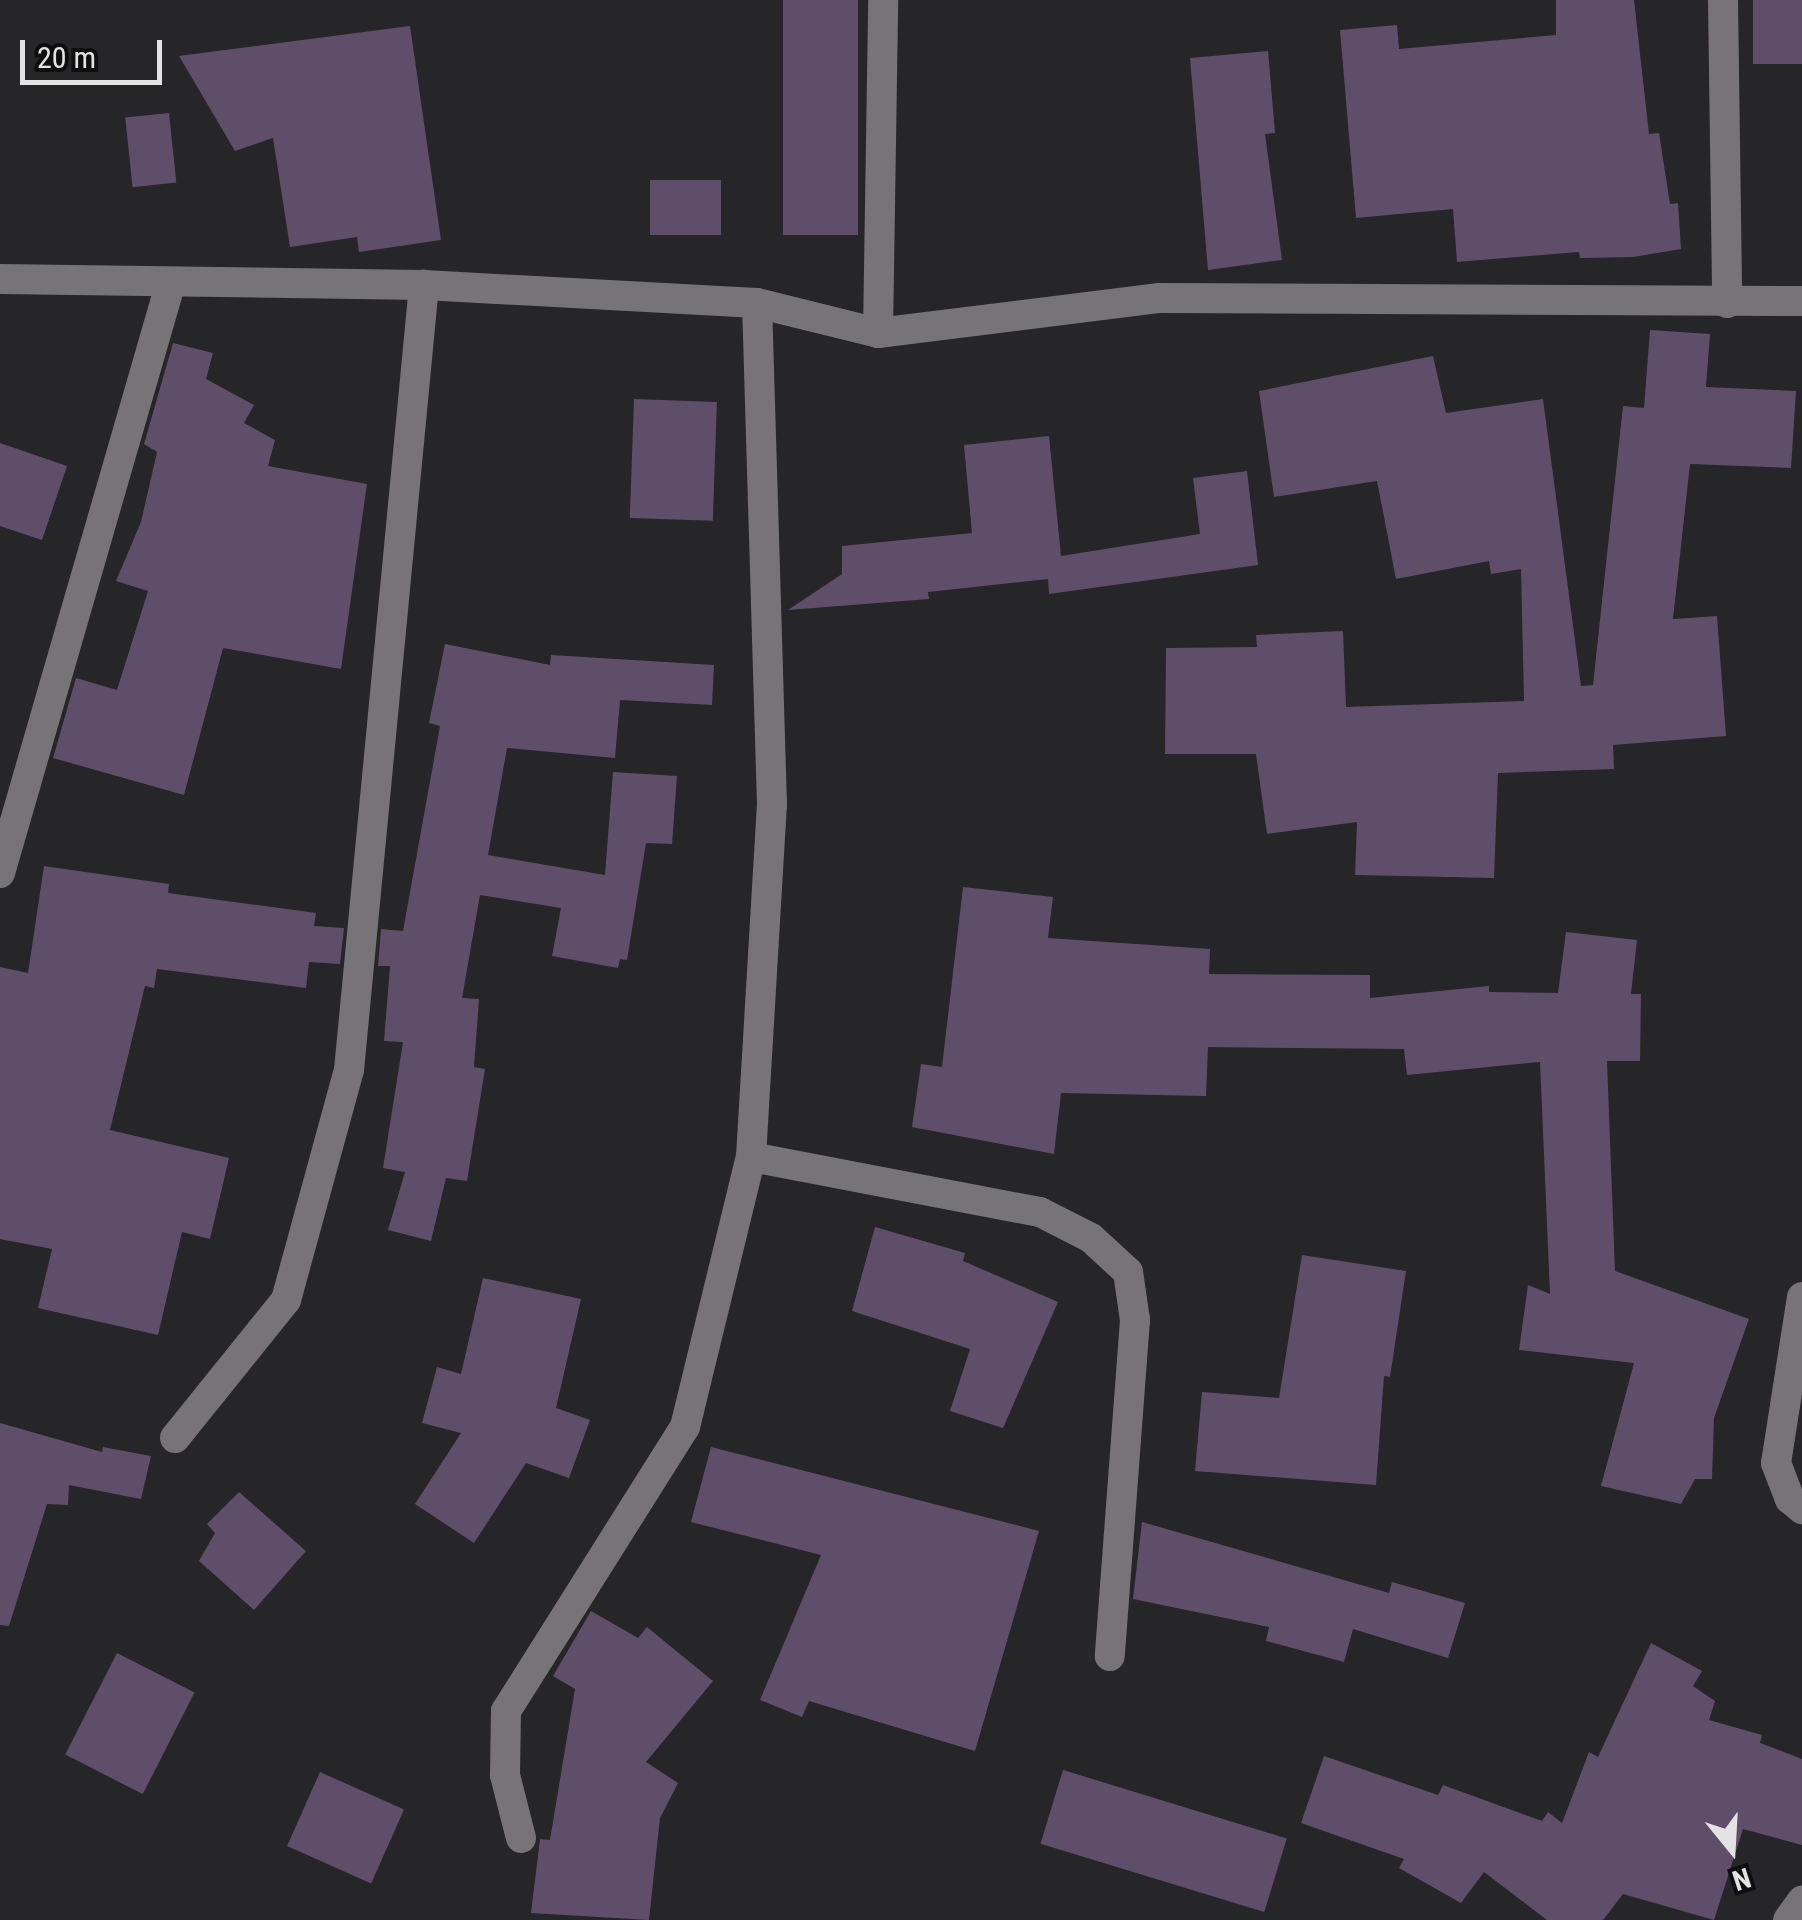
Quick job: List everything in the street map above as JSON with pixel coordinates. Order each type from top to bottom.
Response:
[{"type":"street","points":[[878,333],[883,0]]},
{"type":"street","points":[[1723,0],[1727,303]]},
{"type":"street","points":[[0,279],[170,285],[424,285],[757,303],[878,333],[1160,298],[1802,302]]},
{"type":"street","points":[[0,873],[170,285]]},
{"type":"street","points":[[175,1438],[286,1300],[349,1070],[424,285]]},
{"type":"street","points":[[521,1838],[505,1775],[506,1711],[686,1427],[751,1156],[772,804],[757,303]]},
{"type":"street","points":[[751,1156],[1040,1212],[1092,1238],[1128,1272],[1135,1320],[1110,1656]]},
{"type":"street","points":[[1802,1297],[1776,1463],[1790,1500],[1802,1509]]},
{"type":"street","points":[[1788,1920],[1802,1901]]},
{"type":"building","points":[[783,0],[858,0],[858,235],[783,235]]},
{"type":"building","points":[[1556,0],[1634,0],[1649,134],[1659,133],[1670,204],[1678,203],[1681,249],[1633,257],[1580,258],[1579,252],[1457,262],[1453,209],[1356,218],[1340,30],[1397,25],[1399,49],[1556,35]]},
{"type":"building","points":[[1753,0],[1802,0],[1802,64],[1753,64]]},
{"type":"building","points":[[410,26],[441,240],[359,252],[357,237],[290,247],[273,138],[235,151],[179,56]]},
{"type":"building","points":[[1268,51],[1275,133],[1265,134],[1282,260],[1208,270],[1190,58]]},
{"type":"building","points":[[169,113],[176,183],[133,187],[125,118]]},
{"type":"building","points":[[650,180],[721,180],[721,235],[650,235]]},
{"type":"building","points":[[1650,330],[1710,334],[1706,387],[1796,391],[1791,468],[1690,464],[1673,619],[1717,616],[1726,736],[1613,745],[1614,769],[1498,773],[1494,878],[1355,875],[1357,822],[1267,834],[1256,754],[1165,754],[1166,648],[1257,647],[1256,635],[1343,631],[1346,707],[1524,701],[1521,569],[1491,574],[1489,561],[1396,579],[1377,481],[1274,497],[1259,391],[1433,356],[1446,413],[1543,399],[1581,686],[1593,685],[1623,406],[1644,408]]},
{"type":"building","points":[[173,343],[213,353],[206,379],[254,405],[244,423],[275,440],[268,466],[367,484],[341,669],[223,648],[184,795],[53,758],[76,678],[117,690],[148,591],[116,581],[141,522],[157,452],[144,444]]},
{"type":"building","points":[[634,399],[717,402],[713,521],[630,518]]},
{"type":"building","points":[[1049,436],[1061,556],[1200,534],[1193,478],[1247,471],[1258,565],[1049,594],[1048,579],[928,592],[929,599],[788,610],[842,574],[842,546],[972,533],[964,445]]},
{"type":"building","points":[[0,443],[67,466],[42,540],[0,526]]},
{"type":"building","points":[[445,644],[550,665],[551,655],[714,665],[712,705],[620,700],[615,758],[507,748],[488,855],[605,875],[613,772],[677,776],[672,844],[646,843],[627,960],[620,959],[618,968],[552,956],[561,908],[480,895],[462,998],[479,999],[474,1067],[485,1069],[467,1181],[446,1178],[431,1241],[388,1230],[405,1172],[383,1168],[403,1042],[384,1041],[390,966],[378,966],[381,929],[403,931],[440,726],[429,723]]},
{"type":"building","points":[[44,866],[169,884],[168,893],[316,913],[314,926],[344,928],[340,964],[309,962],[306,988],[157,969],[154,988],[145,986],[110,1130],[229,1158],[210,1239],[182,1232],[158,1335],[38,1308],[52,1249],[0,1239],[0,967],[28,973]]},
{"type":"building","points":[[963,887],[1053,897],[1048,938],[1210,949],[1209,974],[1370,975],[1370,998],[1489,986],[1489,992],[1558,993],[1566,932],[1637,940],[1631,994],[1641,994],[1640,1061],[1607,1061],[1615,1271],[1749,1319],[1714,1418],[1712,1479],[1695,1479],[1681,1504],[1601,1486],[1634,1363],[1519,1350],[1528,1285],[1550,1294],[1540,1062],[1407,1075],[1404,1049],[1208,1047],[1206,1096],[1061,1093],[1054,1154],[912,1127],[921,1064],[942,1067]]},
{"type":"building","points":[[875,1227],[965,1253],[963,1261],[1058,1302],[1003,1428],[950,1411],[970,1349],[852,1311]]},
{"type":"building","points":[[1302,1255],[1406,1271],[1390,1377],[1384,1376],[1376,1485],[1195,1471],[1202,1392],[1279,1398]]},
{"type":"building","points":[[483,1278],[581,1299],[556,1408],[590,1420],[569,1478],[526,1463],[474,1543],[415,1504],[461,1433],[422,1423],[437,1367],[461,1374]]},
{"type":"building","points":[[0,1423],[102,1452],[103,1447],[151,1456],[141,1499],[69,1485],[68,1505],[47,1504],[9,1626],[0,1625]]},
{"type":"building","points":[[711,1447],[1039,1531],[975,1751],[809,1701],[802,1717],[760,1700],[821,1555],[691,1522]]},
{"type":"building","points":[[239,1492],[306,1551],[254,1610],[199,1561],[215,1533],[207,1524]]},
{"type":"building","points":[[1142,1522],[1389,1593],[1392,1582],[1465,1603],[1448,1658],[1353,1629],[1344,1662],[1266,1641],[1269,1627],[1133,1599]]},
{"type":"building","points":[[591,1611],[638,1638],[647,1627],[713,1681],[646,1762],[678,1783],[660,1818],[649,1920],[531,1913],[540,1839],[550,1840],[575,1689],[553,1676]]},
{"type":"building","points":[[1651,1643],[1702,1671],[1693,1686],[1715,1701],[1709,1720],[1762,1735],[1760,1743],[1802,1759],[1802,1845],[1743,1829],[1714,1920],[1623,1894],[1603,1920],[1547,1920],[1484,1872],[1461,1903],[1399,1868],[1404,1859],[1301,1823],[1324,1756],[1438,1795],[1443,1785],[1542,1821],[1548,1812],[1562,1823],[1589,1752],[1598,1757]]},
{"type":"building","points":[[117,1653],[195,1692],[143,1794],[65,1755]]},
{"type":"building","points":[[1063,1770],[1287,1838],[1264,1912],[1040,1844]]},
{"type":"building","points":[[320,1772],[404,1809],[371,1883],[287,1846]]}]
